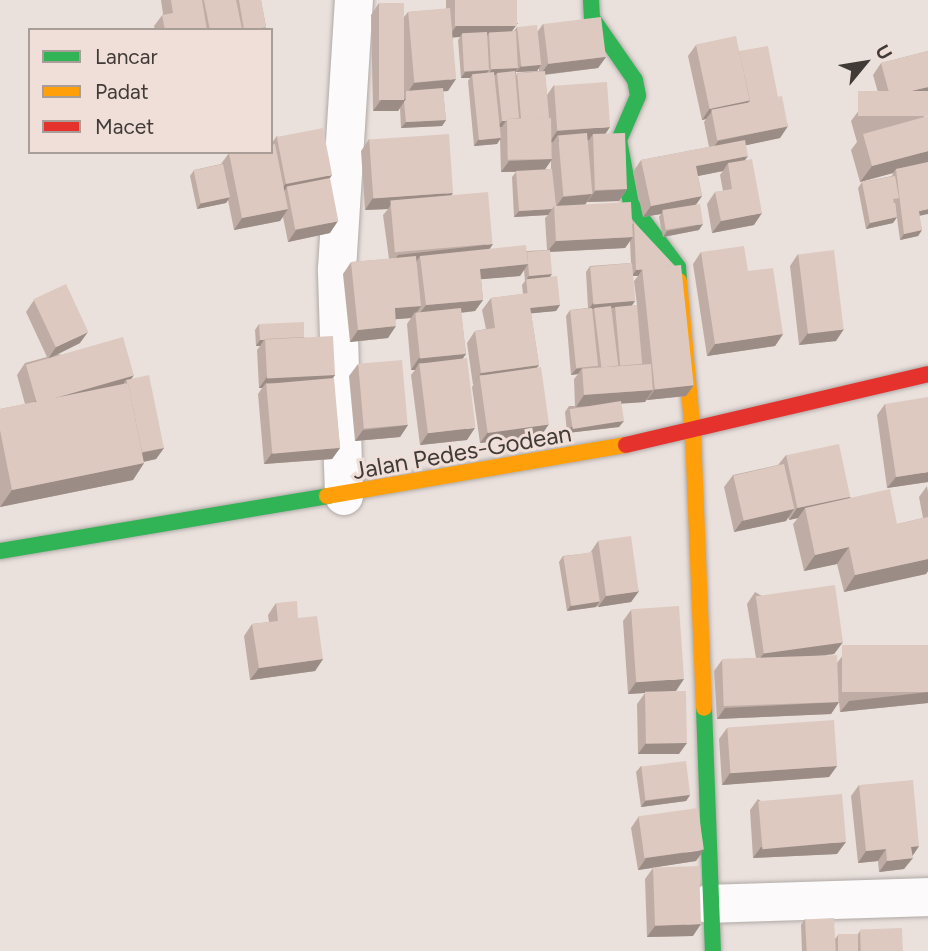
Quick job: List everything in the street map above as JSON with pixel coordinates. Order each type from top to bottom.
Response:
[{"type":"street","points":[[344,496],[337,269],[354,0]]},
{"type":"street","points":[[591,0],[592,19],[635,80],[638,96],[619,147],[636,217],[678,267],[693,434],[708,904],[713,951]]},
{"type":"street","name":"Jalan Pedes-Godean","points":[[0,551],[344,496],[693,434],[928,374]]},
{"type":"street","points":[[708,904],[928,897]]},
{"type":"building","points":[[171,0],[202,0],[207,28],[165,28],[162,15],[173,13]]},
{"type":"building","points":[[204,0],[236,0],[242,28],[210,28]]},
{"type":"building","points":[[239,0],[261,0],[266,27],[244,28]]},
{"type":"building","points":[[455,0],[517,0],[517,26],[455,26]]},
{"type":"building","points":[[379,3],[404,3],[404,100],[379,100]]},
{"type":"building","points":[[450,8],[456,79],[414,82],[408,12]]},
{"type":"building","points":[[601,17],[606,57],[548,64],[543,24]]},
{"type":"building","points":[[537,25],[541,65],[521,67],[517,27]]},
{"type":"building","points":[[516,31],[518,68],[491,69],[489,32]]},
{"type":"building","points":[[487,32],[489,70],[464,71],[462,33]]},
{"type":"building","points":[[736,36],[750,101],[710,109],[696,45]]},
{"type":"building","points":[[768,46],[778,97],[749,103],[739,51]]},
{"type":"building","points":[[928,51],[928,87],[890,96],[881,63]]},
{"type":"building","points":[[515,71],[519,118],[502,121],[497,73]]},
{"type":"building","points":[[545,71],[549,118],[521,120],[517,73]]},
{"type":"building","points":[[494,72],[501,138],[479,140],[472,74]]},
{"type":"building","points":[[607,82],[610,127],[557,131],[554,86]]},
{"type":"building","points":[[443,88],[446,120],[406,122],[406,91]]},
{"type":"building","points":[[858,91],[928,91],[928,116],[858,116]]},
{"type":"building","points":[[782,96],[788,126],[717,140],[711,110]]},
{"type":"building","points":[[928,116],[928,151],[872,166],[863,134]]},
{"type":"building","points":[[551,118],[552,159],[508,160],[507,119]]},
{"type":"building","points":[[323,128],[332,175],[286,184],[277,137]]},
{"type":"building","points":[[587,133],[592,194],[563,196],[558,136]]},
{"type":"building","points":[[625,133],[627,189],[595,190],[593,134]]},
{"type":"building","points":[[449,134],[453,193],[373,198],[369,140]]},
{"type":"building","points":[[745,140],[748,156],[696,166],[702,196],[651,206],[641,160]]},
{"type":"building","points":[[273,144],[288,209],[242,218],[229,154],[273,154]]},
{"type":"building","points":[[752,159],[762,213],[721,221],[715,192],[732,189],[728,163]]},
{"type":"building","points":[[928,162],[928,209],[919,211],[922,230],[904,234],[896,169]]},
{"type":"building","points":[[223,164],[230,197],[201,203],[194,170]]},
{"type":"building","points":[[552,169],[556,206],[552,209],[519,211],[516,171]]},
{"type":"building","points":[[895,176],[899,198],[893,199],[897,217],[870,223],[862,182]]},
{"type":"building","points":[[330,178],[338,221],[295,230],[287,186]]},
{"type":"building","points":[[488,192],[493,244],[395,252],[390,201]]},
{"type":"building","points":[[631,202],[633,237],[556,241],[554,206]]},
{"type":"building","points":[[700,204],[703,224],[666,230],[662,210]]},
{"type":"building","points":[[634,222],[675,266],[636,270]]},
{"type":"building","points":[[526,245],[528,264],[480,269],[483,300],[426,305],[420,256]]},
{"type":"building","points":[[744,246],[748,271],[773,268],[783,334],[715,344],[701,252]]},
{"type":"building","points":[[550,250],[552,274],[529,276],[527,252]]},
{"type":"building","points":[[834,250],[844,329],[808,334],[798,254]]},
{"type":"building","points":[[416,256],[421,306],[395,308],[396,326],[358,330],[351,262]]},
{"type":"building","points":[[632,263],[635,301],[593,305],[590,267]]},
{"type":"building","points":[[681,265],[694,385],[655,389],[642,269]]},
{"type":"building","points":[[557,276],[560,305],[529,308],[526,279]]},
{"type":"building","points":[[66,284],[88,332],[56,347],[33,299]]},
{"type":"building","points":[[528,293],[539,365],[481,373],[475,331],[495,328],[491,298]]},
{"type":"building","points":[[637,305],[642,364],[620,366],[615,307]]},
{"type":"building","points":[[611,306],[618,366],[601,368],[594,308]]},
{"type":"building","points":[[461,308],[466,354],[420,359],[415,313]]},
{"type":"building","points":[[592,308],[598,366],[576,368],[570,310]]},
{"type":"building","points":[[304,322],[304,337],[260,340],[259,324]]},
{"type":"building","points":[[333,336],[335,375],[267,379],[265,340]]},
{"type":"building","points":[[123,337],[134,375],[37,403],[26,365]]},
{"type":"building","points":[[467,358],[476,427],[428,433],[419,364]]},
{"type":"building","points":[[402,360],[408,425],[364,429],[358,364]]},
{"type":"building","points":[[651,364],[653,390],[584,395],[582,369]]},
{"type":"building","points":[[541,367],[549,424],[488,433],[480,376]]},
{"type":"building","points":[[149,375],[164,448],[142,452],[126,380]]},
{"type":"building","points":[[334,378],[340,448],[272,454],[266,384]]},
{"type":"building","points":[[128,383],[144,463],[12,490],[0,430],[0,409]]},
{"type":"building","points":[[928,397],[928,472],[896,477],[885,404]]},
{"type":"building","points":[[621,401],[624,421],[573,429],[570,409]]},
{"type":"building","points":[[839,444],[850,497],[797,508],[786,455]]},
{"type":"building","points":[[784,464],[794,509],[744,521],[733,476]]},
{"type":"building","points":[[890,489],[897,524],[928,517],[928,559],[855,575],[849,547],[815,555],[805,508]]},
{"type":"building","points":[[631,536],[639,591],[606,596],[598,541]]},
{"type":"building","points":[[592,552],[600,601],[571,606],[563,557]]},
{"type":"building","points":[[835,585],[843,642],[764,654],[756,596]]},
{"type":"building","points":[[297,601],[298,618],[317,616],[323,659],[259,668],[252,624],[278,621],[276,603]]},
{"type":"building","points":[[679,606],[684,679],[636,682],[631,609]]},
{"type":"building","points":[[842,645],[928,645],[928,692],[842,692]]},
{"type":"building","points":[[837,655],[839,702],[724,706],[722,659]]},
{"type":"building","points":[[686,691],[687,743],[646,744],[645,692]]},
{"type":"building","points":[[834,720],[837,766],[730,773],[727,727]]},
{"type":"building","points":[[686,761],[690,795],[645,800],[641,766]]},
{"type":"building","points":[[913,780],[919,846],[911,847],[913,858],[887,861],[886,849],[866,851],[859,785]]},
{"type":"building","points":[[842,794],[846,842],[763,849],[758,801]]},
{"type":"building","points":[[698,808],[704,850],[644,858],[639,816]]},
{"type":"building","points":[[699,866],[701,924],[655,926],[653,868]]},
{"type":"building","points":[[834,918],[836,951],[807,951],[805,920]]},
{"type":"building","points":[[902,928],[903,951],[861,951],[860,929]]},
{"type":"building","points":[[838,934],[858,934],[858,951],[838,951]]},
{"type":"traffic: fast","points":[[591,0],[592,18],[635,80],[638,96],[619,140],[631,204],[678,267],[679,281]]},
{"type":"traffic: fast","points":[[0,551],[327,496]]},
{"type":"traffic: fast","points":[[704,708],[713,951]]},
{"type":"traffic: slow","points":[[679,281],[693,434],[704,708]]},
{"type":"traffic: slow","points":[[327,496],[626,445]]},
{"type":"traffic: jam","points":[[626,445],[928,374]]}]
